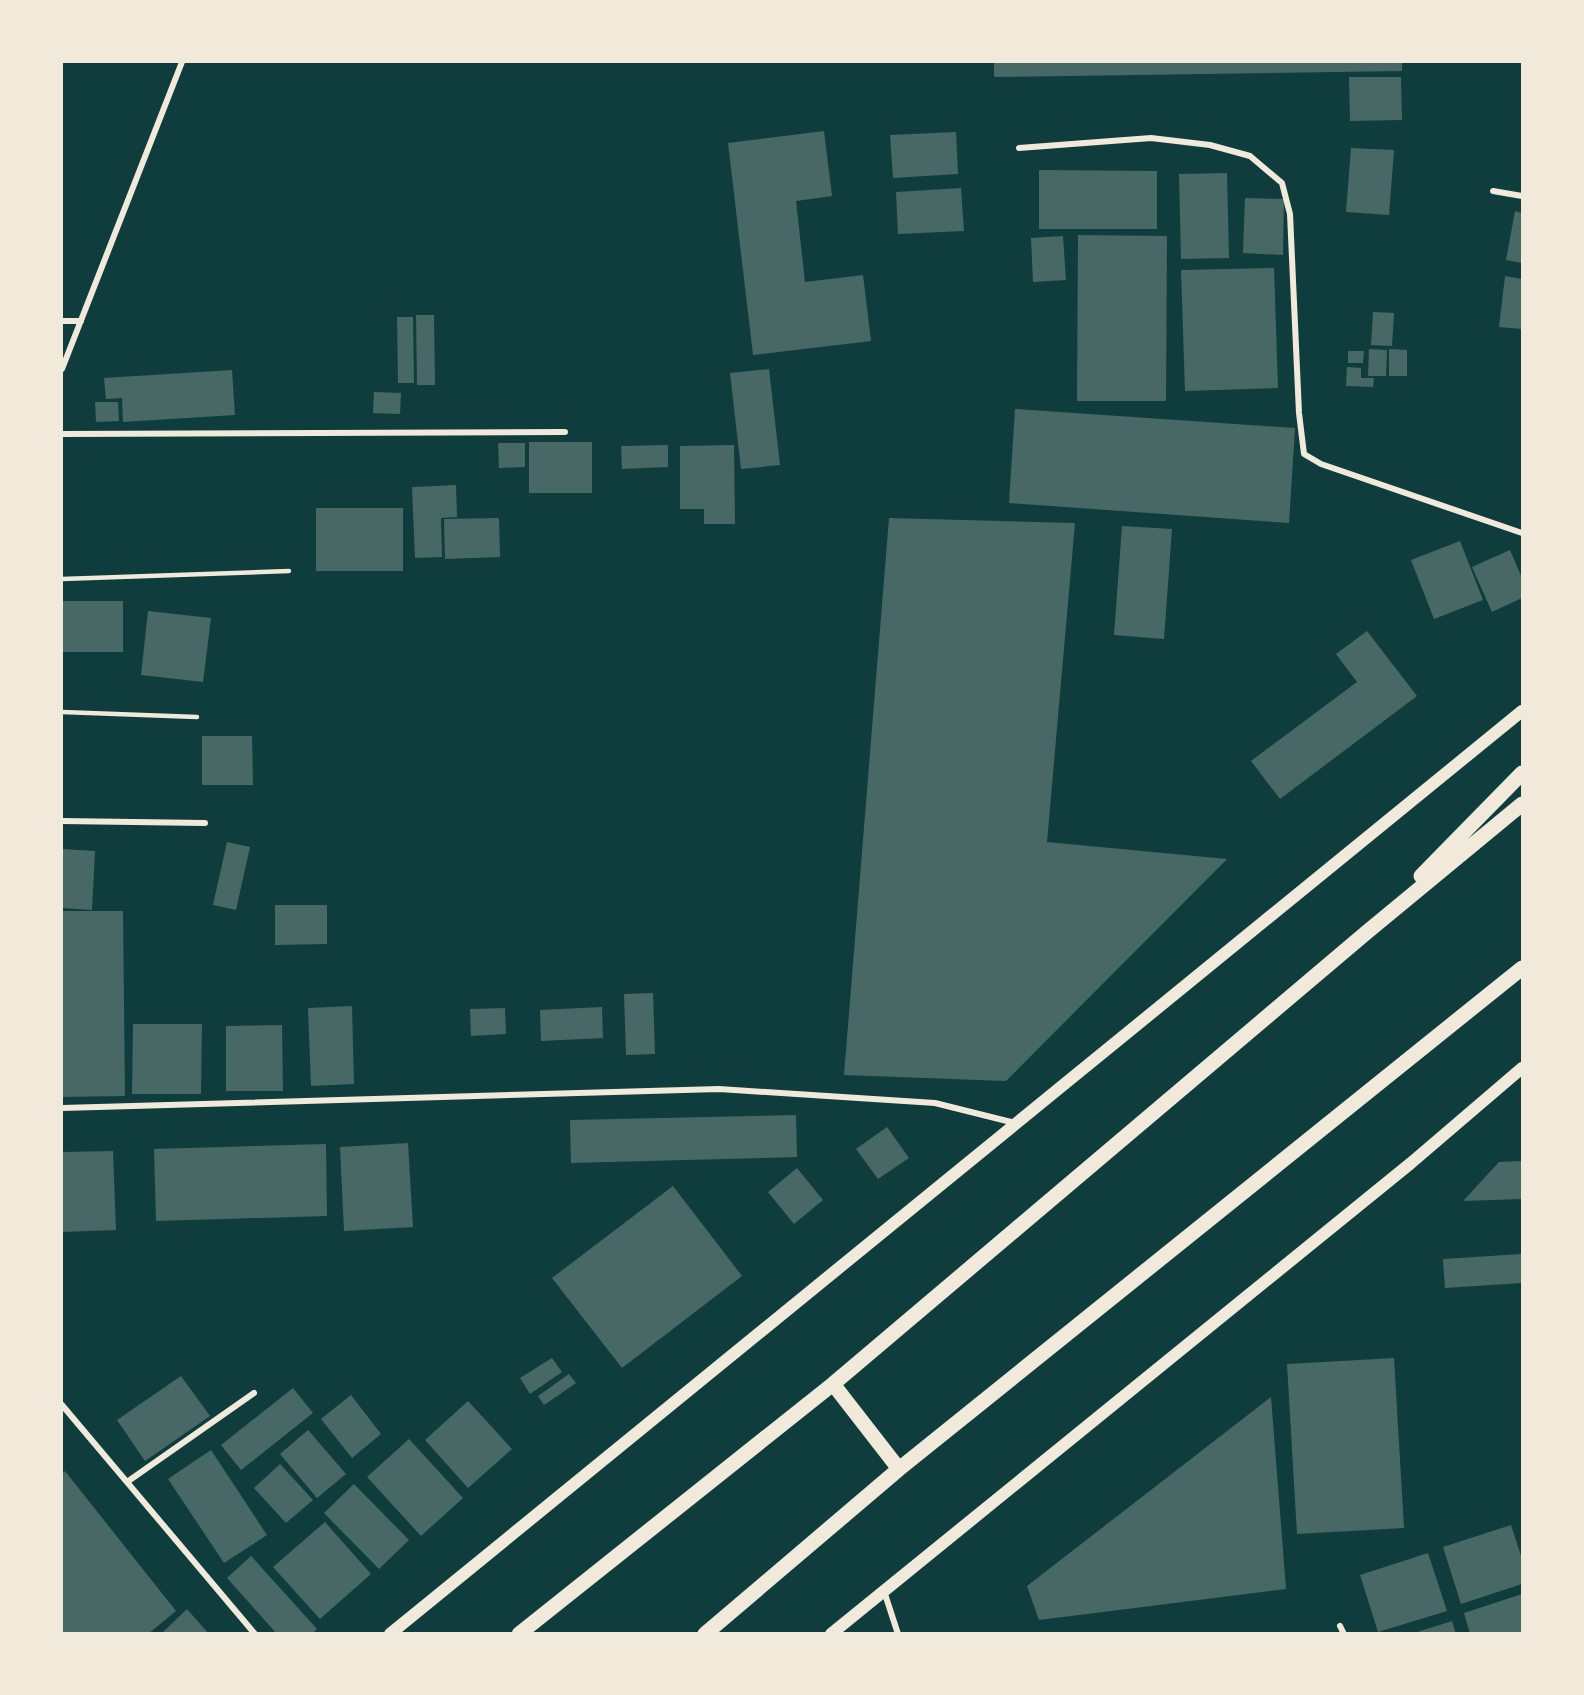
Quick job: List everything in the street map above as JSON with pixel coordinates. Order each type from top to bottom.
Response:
[{"type":"main road","points":[[390,1634],[1522,711]]},
{"type":"main road","points":[[1367,932],[1522,773]]},
{"type":"main road","points":[[519,1634],[833,1384],[1367,932],[1522,804]]},
{"type":"main road","points":[[705,1634],[899,1469],[1522,968]]},
{"type":"main road","points":[[831,1634],[1392,1178],[1522,1068]]},
{"type":"main road","points":[[833,1384],[899,1469]]},
{"type":"street","points":[[62,369],[182,62]]},
{"type":"street","points":[[1019,148],[1151,138],[1210,145],[1250,156],[1282,183],[1290,214],[1299,413],[1304,454],[1321,464],[1522,533]]},
{"type":"street","points":[[1493,191],[1522,196]]},
{"type":"street","points":[[62,321],[81,321]]},
{"type":"street","points":[[62,434],[565,432]]},
{"type":"street","points":[[62,821],[205,823]]},
{"type":"street","points":[[62,1108],[720,1089],[935,1104],[1015,1123]]},
{"type":"street","points":[[127,1482],[254,1393]]},
{"type":"street","points":[[62,1405],[255,1634]]},
{"type":"street","points":[[884,1591],[897,1634]]},
{"type":"street","points":[[1340,1626],[1344,1634]]},
{"type":"lane","points":[[62,579],[289,571]]},
{"type":"lane","points":[[62,712],[197,717]]},
{"type":"building","points":[[994,62],[1402,62],[1402,71],[994,77]]},
{"type":"building","points":[[1349,77],[1401,77],[1402,120],[1350,121]]},
{"type":"building","points":[[824,131],[832,196],[796,201],[805,282],[863,275],[871,341],[753,355],[728,143]]},
{"type":"building","points":[[956,132],[958,174],[893,178],[890,135]]},
{"type":"building","points":[[1351,148],[1394,150],[1389,215],[1346,212]]},
{"type":"building","points":[[1039,170],[1157,171],[1157,229],[1039,229]]},
{"type":"building","points":[[1227,173],[1229,258],[1181,259],[1179,174]]},
{"type":"building","points":[[961,188],[964,231],[898,234],[896,192]]},
{"type":"building","points":[[1245,198],[1284,199],[1283,255],[1243,253]]},
{"type":"building","points":[[1515,211],[1522,213],[1522,263],[1506,260]]},
{"type":"building","points":[[1078,235],[1167,236],[1166,401],[1077,401]]},
{"type":"building","points":[[1063,236],[1066,280],[1033,282],[1031,238]]},
{"type":"building","points":[[1274,268],[1278,388],[1185,391],[1181,270]]},
{"type":"building","points":[[1505,276],[1522,279],[1522,329],[1499,327]]},
{"type":"building","points":[[1373,312],[1394,313],[1392,346],[1371,345]]},
{"type":"building","points":[[416,315],[434,315],[435,385],[417,385]]},
{"type":"building","points":[[397,317],[413,317],[414,383],[398,383]]},
{"type":"building","points":[[1369,349],[1387,350],[1386,376],[1368,376]]},
{"type":"building","points":[[1389,349],[1407,350],[1407,376],[1389,376]]},
{"type":"building","points":[[1348,351],[1364,351],[1363,363],[1348,363]]},
{"type":"building","points":[[1347,367],[1361,368],[1361,378],[1374,378],[1373,387],[1346,386]]},
{"type":"building","points":[[769,369],[780,465],[741,469],[730,373]]},
{"type":"building","points":[[232,370],[235,415],[123,422],[122,398],[106,399],[104,378]]},
{"type":"building","points":[[374,392],[401,393],[400,414],[373,413]]},
{"type":"building","points":[[95,402],[118,402],[119,421],[96,422]]},
{"type":"building","points":[[1015,409],[1295,428],[1289,523],[1009,503]]},
{"type":"building","points":[[529,442],[592,442],[592,493],[529,493]]},
{"type":"building","points":[[498,443],[525,443],[525,467],[499,468]]},
{"type":"building","points":[[668,445],[668,467],[622,469],[621,446]]},
{"type":"building","points":[[734,445],[735,524],[704,524],[704,509],[680,509],[680,446]]},
{"type":"building","points":[[456,485],[457,517],[441,518],[442,557],[415,558],[412,487]]},
{"type":"building","points":[[316,508],[403,508],[403,571],[316,571]]},
{"type":"building","points":[[499,518],[500,557],[445,559],[444,519]]},
{"type":"building","points":[[889,518],[1075,523],[1047,842],[1227,859],[1006,1081],[844,1075]]},
{"type":"building","points":[[1122,526],[1172,529],[1164,639],[1114,635]]},
{"type":"building","points":[[1460,541],[1483,600],[1434,619],[1411,560]]},
{"type":"building","points":[[1510,550],[1522,578],[1522,598],[1492,612],[1472,567]]},
{"type":"building","points":[[62,601],[123,601],[123,652],[62,652]]},
{"type":"building","points":[[148,611],[211,618],[203,682],[141,675]]},
{"type":"building","points":[[1367,631],[1417,696],[1280,799],[1251,761],[1357,682],[1336,654]]},
{"type":"building","points":[[202,736],[252,736],[253,785],[202,785]]},
{"type":"building","points":[[227,842],[250,847],[236,910],[213,905]]},
{"type":"building","points":[[62,849],[95,851],[92,910],[62,908]]},
{"type":"building","points":[[275,905],[327,905],[327,944],[275,945]]},
{"type":"building","points":[[62,911],[123,911],[125,1096],[62,1097]]},
{"type":"building","points":[[653,993],[655,1054],[626,1055],[624,994]]},
{"type":"building","points":[[352,1006],[354,1084],[311,1086],[308,1008]]},
{"type":"building","points":[[602,1007],[603,1038],[541,1041],[540,1010]]},
{"type":"building","points":[[505,1008],[506,1034],[471,1036],[470,1009]]},
{"type":"building","points":[[133,1024],[202,1024],[201,1094],[132,1094]]},
{"type":"building","points":[[282,1025],[283,1091],[226,1091],[226,1026]]},
{"type":"building","points":[[796,1115],[797,1157],[571,1163],[570,1120]]},
{"type":"building","points":[[887,1127],[909,1158],[878,1179],[856,1149]]},
{"type":"building","points":[[408,1143],[413,1227],[344,1231],[340,1147]]},
{"type":"building","points":[[326,1144],[327,1216],[156,1221],[154,1149]]},
{"type":"building","points":[[113,1151],[116,1230],[62,1232],[62,1152]]},
{"type":"building","points":[[1522,1161],[1522,1199],[1463,1201],[1499,1162]]},
{"type":"building","points":[[797,1168],[823,1200],[794,1224],[768,1192]]},
{"type":"building","points":[[673,1186],[742,1276],[622,1368],[552,1278]]},
{"type":"building","points":[[1522,1254],[1522,1283],[1445,1288],[1443,1259]]},
{"type":"building","points":[[552,1358],[562,1372],[530,1394],[520,1378]]},
{"type":"building","points":[[1394,1358],[1404,1528],[1297,1534],[1287,1364]]},
{"type":"building","points":[[569,1374],[576,1383],[544,1405],[538,1396]]},
{"type":"building","points":[[181,1376],[210,1416],[145,1461],[117,1420]]},
{"type":"building","points":[[293,1388],[313,1413],[241,1470],[221,1445]]},
{"type":"building","points":[[351,1395],[381,1434],[352,1458],[321,1419]]},
{"type":"building","points":[[1271,1397],[1286,1589],[1039,1620],[1027,1586]]},
{"type":"building","points":[[468,1401],[512,1449],[468,1488],[425,1440]]},
{"type":"building","points":[[308,1430],[346,1474],[317,1498],[280,1454]]},
{"type":"building","points":[[409,1439],[463,1498],[421,1536],[367,1477]]},
{"type":"building","points":[[211,1450],[267,1535],[224,1563],[168,1479]]},
{"type":"building","points":[[280,1464],[313,1500],[286,1523],[254,1488]]},
{"type":"building","points":[[65,1471],[176,1611],[148,1634],[62,1634],[62,1474]]},
{"type":"building","points":[[354,1484],[409,1540],[379,1569],[324,1513]]},
{"type":"building","points":[[325,1522],[371,1574],[320,1619],[273,1567]]},
{"type":"building","points":[[1511,1525],[1522,1559],[1522,1584],[1461,1604],[1443,1547]]},
{"type":"building","points":[[1428,1553],[1447,1611],[1378,1632],[1360,1575]]},
{"type":"building","points":[[251,1556],[317,1629],[312,1634],[277,1634],[227,1578]]},
{"type":"building","points":[[1522,1594],[1522,1634],[1470,1634],[1464,1613]]},
{"type":"building","points":[[187,1609],[209,1634],[161,1634]]},
{"type":"building","points":[[1452,1621],[1456,1634],[1414,1633]]}]
